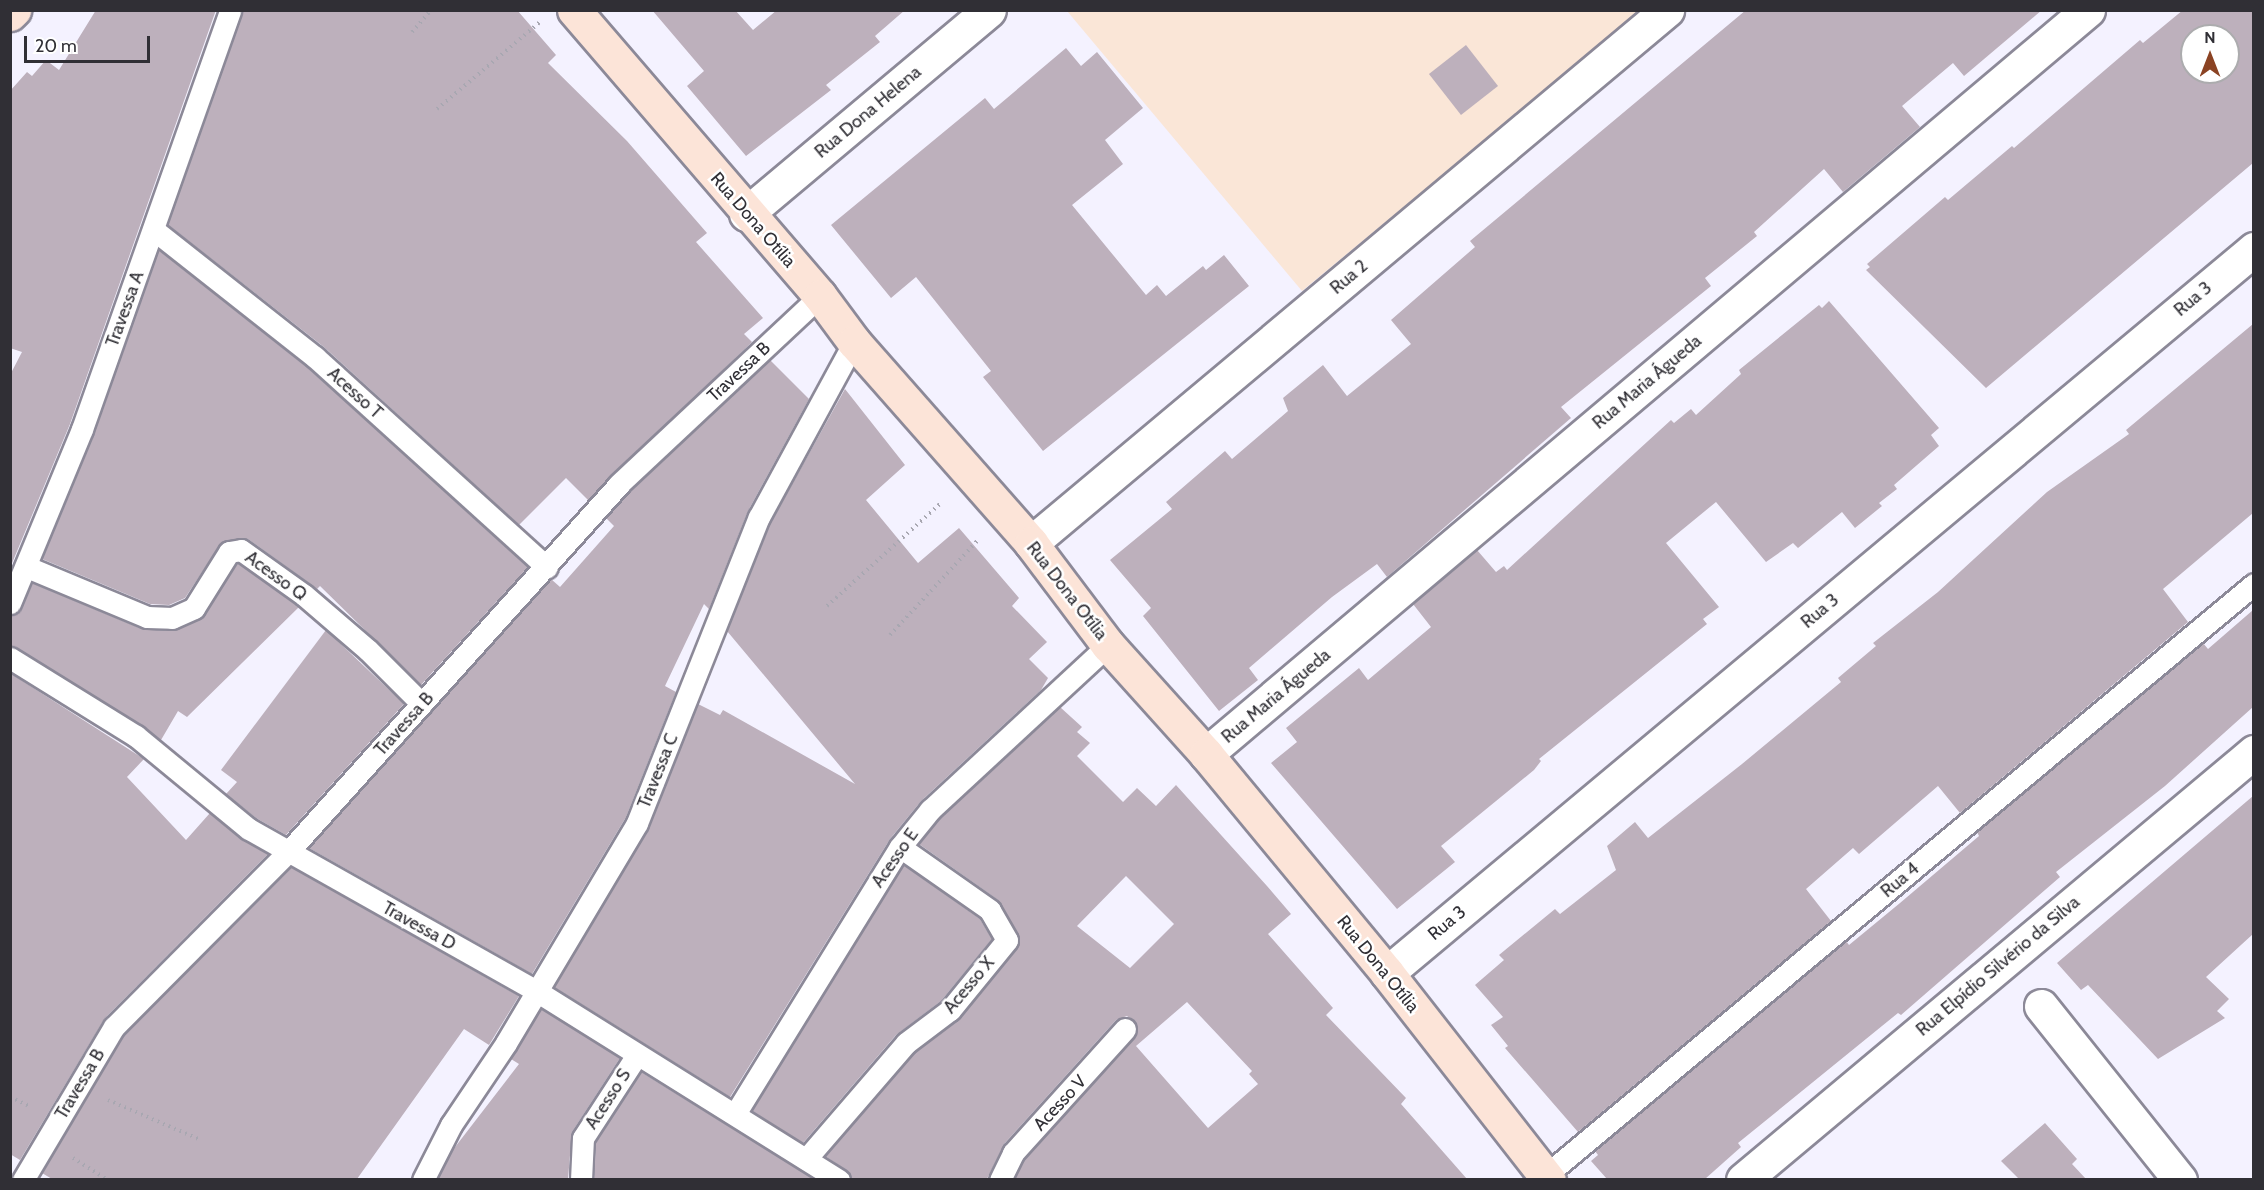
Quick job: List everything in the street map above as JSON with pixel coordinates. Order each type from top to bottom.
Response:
[{"type":"street","name":"Rua Dona Helena","points":[[746,214],[989,10]]},
{"type":"street","name":"Rua 2","points":[[1031,543],[1667,10]]},
{"type":"street","name":"Rua Maria Águeda","points":[[1206,754],[2088,10]]},
{"type":"street","name":"Rua Dona Otília","points":[[568,13],[820,296],[854,342],[1031,543],[1108,645],[1206,754],[1387,973],[1547,1178]]},
{"type":"street","name":"Rua 3","points":[[1387,973],[2253,249]]},
{"type":"street","name":"Rua Elpídio Silvério da Silva","points":[[1743,1179],[2253,752]]},
{"type":"street","points":[[2041,1006],[2180,1179]]},
{"type":"lane","name":"Travessa A","points":[[10,603],[27,567],[154,230],[230,10]]},
{"type":"lane","name":"Acesso T","points":[[154,230],[315,357],[547,567]]},
{"type":"lane","name":"Travessa B","points":[[23,1179],[114,1027],[288,852],[620,484],[820,296]]},
{"type":"lane","name":"Travessa C","points":[[423,1179],[452,1125],[538,992],[637,823],[759,517],[854,342]]},
{"type":"lane","name":"Acesso Q","points":[[27,567],[147,617],[172,618],[194,608],[229,552],[241,550],[252,554],[368,650],[422,704]]},
{"type":"lane","name":"Rua 4","points":[[1547,1178],[2253,584]]},
{"type":"lane","name":"Acesso E","points":[[735,1114],[900,847],[930,810],[1108,645]]},
{"type":"lane","name":"Travessa D","points":[[10,658],[136,736],[249,829],[538,992],[839,1179]]},
{"type":"lane","name":"Acesso X","points":[[806,1159],[906,1043],[950,1010],[1007,940],[990,910],[900,847]]},
{"type":"lane","name":"Acesso V","points":[[1000,1179],[1013,1153],[1125,1029]]},
{"type":"lane","name":"Acesso S","points":[[581,1179],[583,1138],[637,1055]]},
{"type":"path","points":[[412,32],[431,10]]},
{"type":"path","points":[[437,109],[568,13]]},
{"type":"path","points":[[827,606],[971,476]]},
{"type":"path","points":[[890,635],[1004,513]]},
{"type":"path","points":[[78,1087],[201,1140]]},
{"type":"path","points":[[46,1141],[108,1179]]},
{"type":"shaded area","points":[[1067,11],[1641,11],[1302,291]]},
{"type":"building","points":[[96,10],[216,10],[70,424],[10,568],[10,375],[22,352],[10,348],[10,91],[27,72],[32,76],[46,60],[59,70]]},
{"type":"building","points":[[242,10],[517,10],[556,55],[548,63],[627,141],[707,233],[696,242],[763,318],[744,334],[752,342],[588,500],[566,478],[519,525],[324,347],[168,225]]},
{"type":"building","points":[[652,10],[735,10],[753,30],[777,10],[905,10],[875,36],[880,42],[826,85],[831,90],[746,156],[687,86],[704,71]]},
{"type":"building","points":[[1746,10],[2042,10],[1964,76],[1953,63],[1902,106],[1920,127],[1843,192],[1824,169],[1754,232],[1757,236],[1705,278],[1711,286],[1561,407],[1571,418],[1387,577],[1377,564],[1332,597],[1249,668],[1258,680],[1219,711],[1143,616],[1151,608],[1110,560],[1172,509],[1166,502],[1225,451],[1232,459],[1288,411],[1283,398],[1323,365],[1347,396],[1411,344],[1391,320],[1475,247],[1470,241]]},
{"type":"building","points":[[2183,10],[2253,10],[2253,163],[1986,388],[1866,270],[1870,267],[1867,264],[1945,197],[1948,200],[2012,146],[2014,148],[2140,40],[2143,43]]},
{"type":"building","points":[[1466,45],[1498,86],[1461,115],[1429,74]]},
{"type":"building","points":[[1066,48],[1081,66],[1097,52],[1143,108],[1105,140],[1123,164],[1072,205],[1146,295],[1157,285],[1166,296],[1203,266],[1206,270],[1224,255],[1249,286],[1043,451],[983,377],[991,371],[916,277],[891,298],[831,225],[985,98],[994,109]]},
{"type":"building","points":[[159,250],[307,367],[528,567],[421,685],[320,586],[317,589],[248,539],[222,542],[185,598],[169,605],[150,604],[42,559],[94,433]]},
{"type":"building","points":[[1829,301],[1939,428],[1931,435],[1939,446],[1894,485],[1897,489],[1879,503],[1882,506],[1855,528],[1842,512],[1798,548],[1793,543],[1766,562],[1716,502],[1666,543],[1719,607],[1703,619],[1707,624],[1539,759],[1541,761],[1534,770],[1441,846],[1455,862],[1397,909],[1271,763],[1297,742],[1286,728],[1359,668],[1368,680],[1431,627],[1413,604],[1477,550],[1496,572],[1504,566],[1507,570],[1671,420],[1674,423],[1691,409],[1696,415],[1741,374],[1739,370],[1819,305],[1822,308]]},
{"type":"building","points":[[2253,324],[2253,513],[2163,589],[2188,622],[1960,813],[1938,786],[1859,854],[1853,848],[1806,889],[1831,921],[1578,1132],[1505,1048],[1508,1046],[1491,1025],[1503,1017],[1475,985],[1504,960],[1499,955],[1555,909],[1560,914],[1616,870],[1607,846],[1635,822],[1648,838],[1742,764],[1841,682],[1838,678],[1876,646],[1873,643],[1938,592],[2047,492],[2129,434],[2126,430]]},
{"type":"building","points":[[770,360],[809,399],[748,511],[709,609],[704,604],[665,686],[676,692],[626,817],[532,974],[309,848],[551,579],[560,587],[614,526],[606,518],[628,493]]},
{"type":"building","points":[[845,389],[905,465],[866,500],[918,563],[959,528],[1019,598],[1012,606],[1047,642],[1029,659],[1048,678],[1041,690],[921,801],[890,839],[730,1097],[554,987],[648,829],[698,704],[720,715],[723,710],[855,784],[727,631],[771,522]]},
{"type":"building","points":[[238,563],[299,607],[187,717],[178,711],[161,740],[10,645],[10,616],[21,608],[32,583],[142,629],[172,631],[204,615]]},
{"type":"building","points":[[2253,610],[2253,707],[2165,786],[2056,872],[2060,877],[1901,1015],[1898,1013],[1738,1143],[1741,1147],[1705,1179],[1607,1179],[1591,1161],[1598,1155],[1595,1151],[1846,941],[1849,945],[1900,903],[1979,836],[1977,832],[2203,643],[2208,649]]},
{"type":"building","points":[[326,630],[404,704],[286,835],[256,818],[226,794],[237,782],[221,770]]},
{"type":"building","points":[[10,673],[144,759],[127,777],[186,840],[210,813],[268,854],[105,1018],[20,1160],[10,1154]]},
{"type":"building","points":[[1060,707],[1082,727],[1077,732],[1090,743],[1077,756],[1123,802],[1137,788],[1156,806],[1176,785],[1291,914],[1268,934],[1333,1008],[1326,1015],[1406,1098],[1401,1104],[1467,1179],[1014,1179],[1024,1160],[1134,1038],[1137,1025],[1127,1016],[1116,1020],[1004,1144],[987,1179],[852,1179],[846,1170],[825,1156],[915,1052],[960,1018],[1017,947],[1018,934],[998,900],[919,844],[939,819]],"holes":[[[1126,876],[1174,924],[1130,968],[1077,926]],[[1187,1002],[1252,1071],[1249,1074],[1258,1084],[1208,1128],[1136,1046]]]},
{"type":"building","points":[[2253,796],[2253,934],[2206,977],[2229,999],[2217,1011],[2225,1018],[2158,1059],[2088,985],[2081,990],[2057,963]]},
{"type":"building","points":[[904,865],[980,919],[992,939],[941,1001],[896,1035],[803,1143],[752,1111]]},
{"type":"building","points":[[291,867],[519,996],[489,1045],[464,1029],[357,1179],[52,1179],[42,1173],[124,1035]]},
{"type":"building","points":[[541,1009],[620,1058],[572,1132],[568,1179],[438,1179],[452,1151],[519,1064],[511,1059]]},
{"type":"building","points":[[641,1072],[814,1179],[594,1179],[596,1142]]},
{"type":"building","points":[[2045,1123],[2077,1159],[2072,1164],[2086,1179],[2019,1179],[2001,1161]]}]
